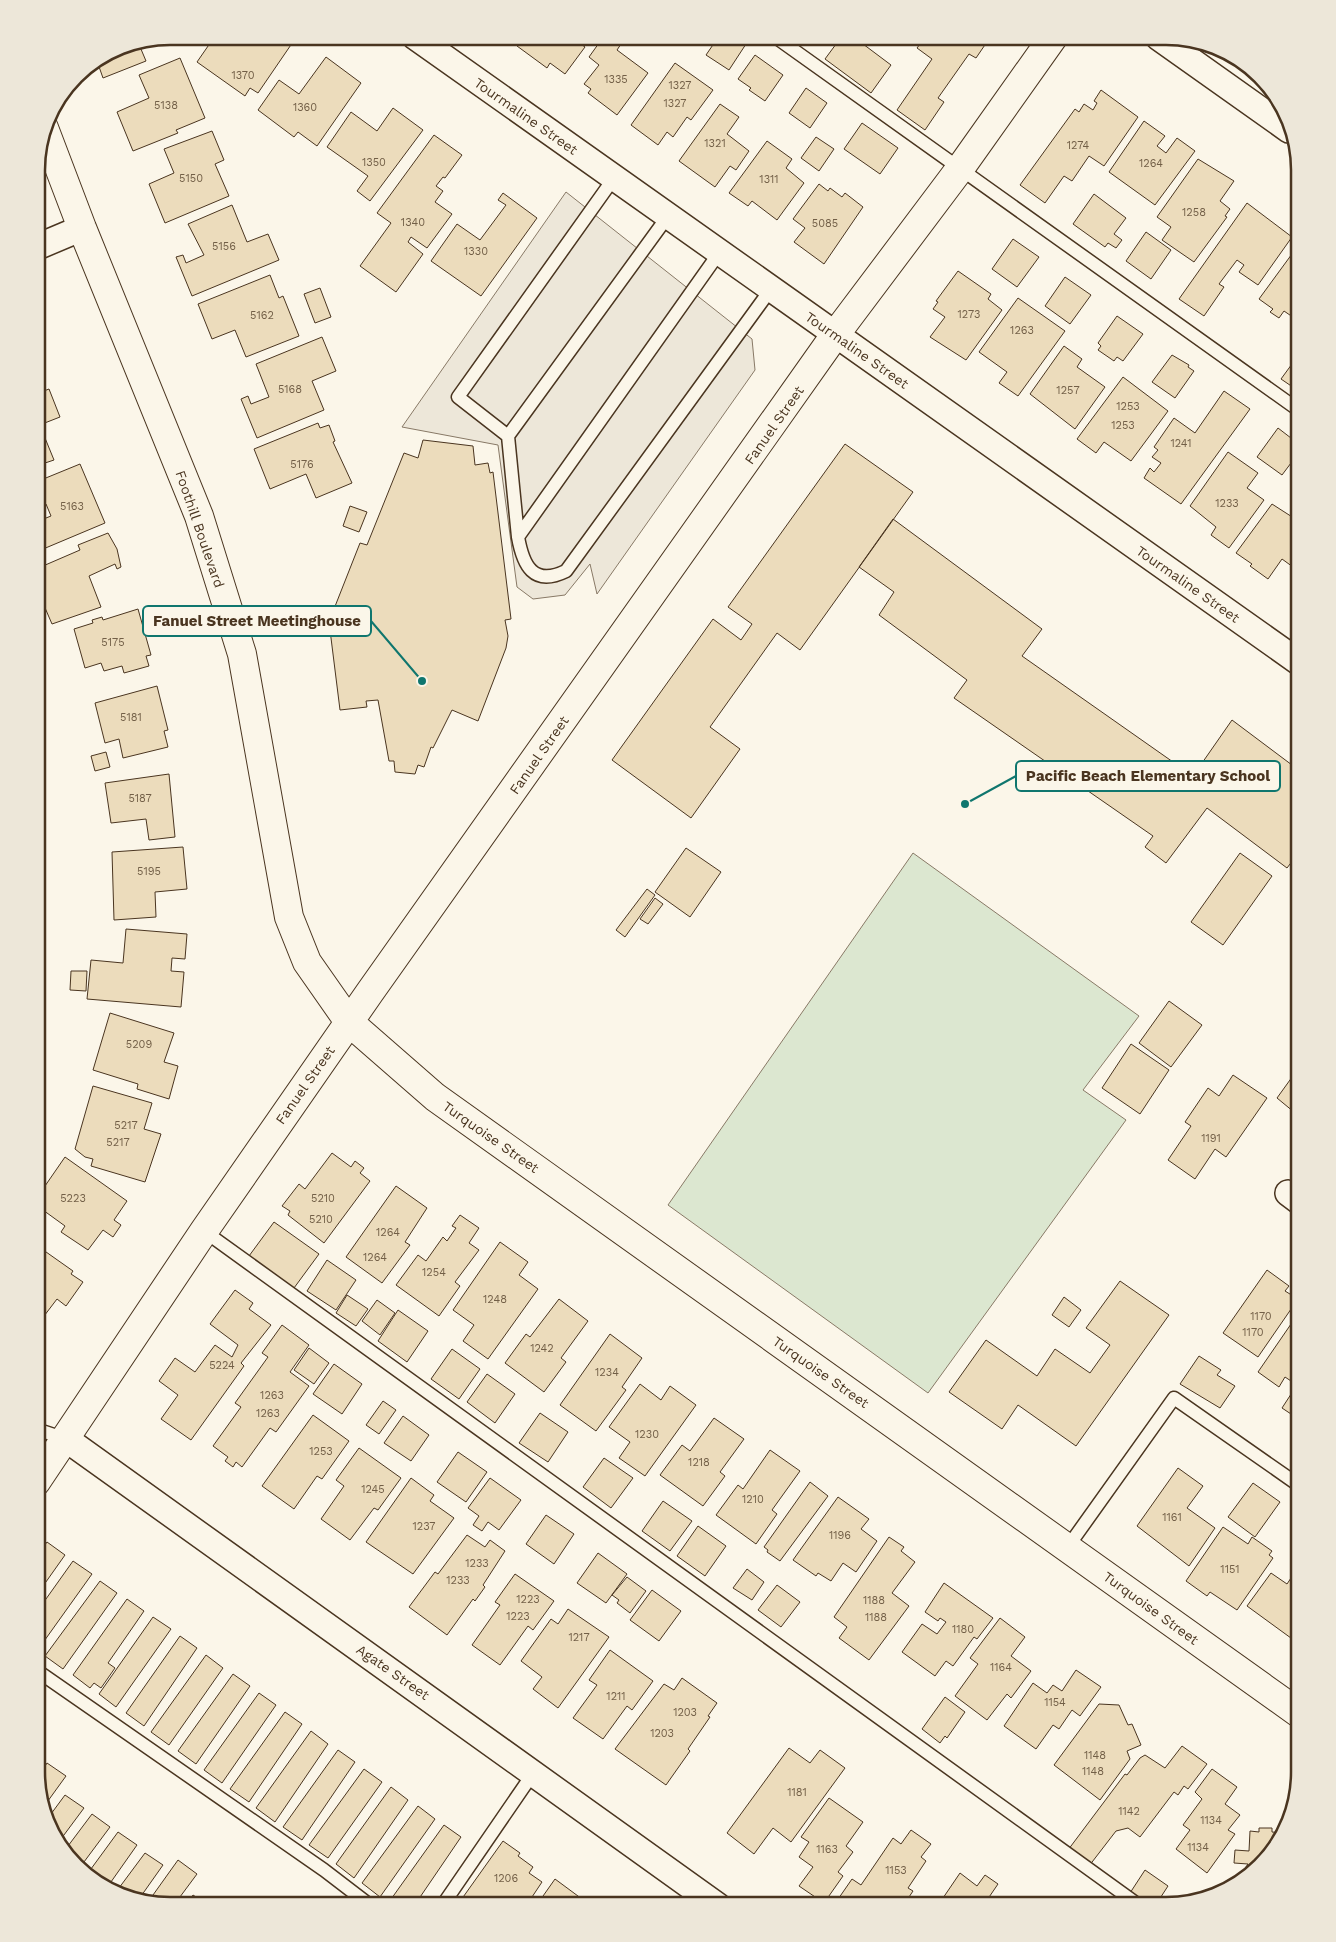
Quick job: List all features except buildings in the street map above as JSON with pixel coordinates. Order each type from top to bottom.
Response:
[{"type":"main road","name":"Fanuel Street","points":[[45,1469],[204,1231],[349,1022],[836,335],[959,170],[1048,45]]},
{"type":"main road","name":"Foothill Boulevard","points":[[48,140],[82,228],[199,516],[242,654],[289,917],[307,962],[349,1022]]},
{"type":"main road","name":"Turquoise Street","points":[[349,1022],[435,1097],[1291,1708]]},
{"type":"street","name":"Tourmaline Street","points":[[427,45],[1291,657]]},
{"type":"street","points":[[1171,45],[1283,126]]},
{"type":"street","points":[[45,243],[82,228]]},
{"type":"street","name":"Agate Street","points":[[66,1439],[534,1772],[706,1897]]},
{"type":"lane","points":[[786,45],[959,170],[1291,405]]},
{"type":"lane","points":[[508,436],[458,397],[614,178]]},
{"type":"lane","points":[[668,216],[508,436],[521,557],[527,567],[538,576],[554,577],[566,571],[771,290]]},
{"type":"lane","points":[[518,537],[719,253]]},
{"type":"lane","points":[[204,1231],[1128,1897]]},
{"type":"lane","points":[[1067,1548],[1174,1398],[1291,1480]]},
{"type":"lane","points":[[45,1432],[66,1439]]},
{"type":"lane","points":[[45,1676],[324,1870],[359,1897]]},
{"type":"lane","points":[[448,1897],[534,1772]]},
{"type":"green space","points":[[913,853],[1139,1016],[1083,1090],[1126,1120],[928,1393],[668,1205]]},
{"type":"shaded area","points":[[566,192],[752,339],[755,370],[597,594],[590,564],[565,595],[533,599],[517,587],[498,445],[402,427]]},
{"type":"place","name":"Fanuel Street Meetinghouse","points":[[422,681]]},
{"type":"place","name":"Pacific Beach Elementary School","points":[[965,804]]}]
